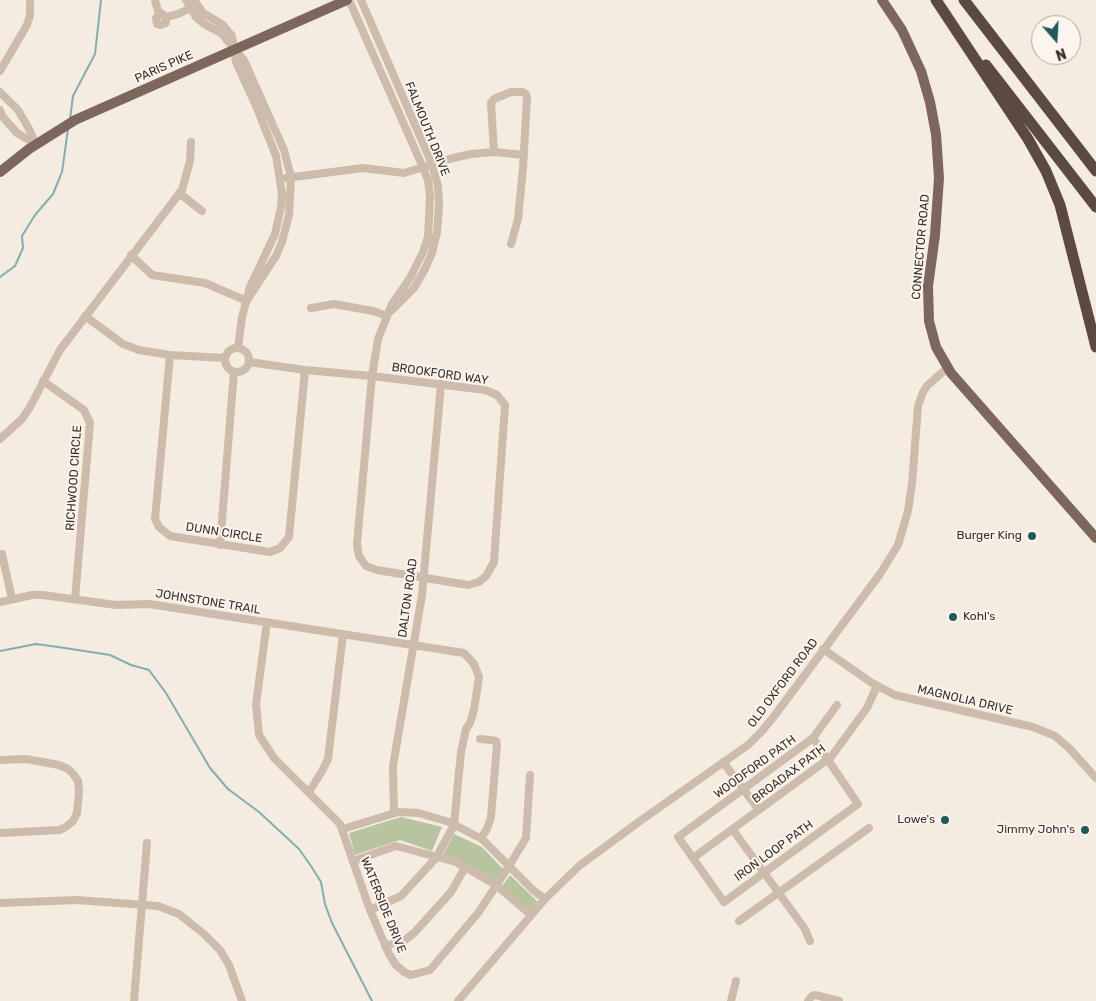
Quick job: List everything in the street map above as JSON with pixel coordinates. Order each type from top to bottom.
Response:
[{"type":"highway","points":[[936,0],[1096,207]]},
{"type":"highway","points":[[936,0],[1023,131],[1046,171],[1060,204],[1096,347]]},
{"type":"highway","points":[[964,0],[1096,171]]},
{"type":"highway","points":[[1005,53],[1049,103],[1096,163]]},
{"type":"main road","name":"PARIS PIKE","points":[[0,172],[36,144],[75,120],[348,0]]},
{"type":"main road","name":"CONNECTOR ROAD","points":[[882,0],[902,30],[914,54],[925,83],[933,118],[939,178],[935,234],[928,286],[928,312],[934,341],[947,368],[1096,538]]},
{"type":"street","points":[[0,70],[27,25],[30,15],[30,0]]},
{"type":"street","points":[[155,0],[158,11],[163,15],[178,14],[194,4]]},
{"type":"street","points":[[186,0],[227,29],[232,36],[236,62],[276,156],[280,178],[282,194],[278,224],[255,275],[242,317],[238,348]]},
{"type":"street","name":"FALMOUTH DRIVE","points":[[348,0],[390,90],[428,180],[430,197],[428,237],[415,269],[398,293],[386,316],[378,339],[372,376],[358,544],[359,556],[366,566],[371,568],[424,578]]},
{"type":"street","name":"FALMOUTH DRIVE","points":[[361,0],[432,164],[438,186],[437,232],[432,253],[414,288],[386,316]]},
{"type":"street","points":[[235,50],[244,60],[273,124],[284,150],[291,177],[289,215],[282,242],[276,256],[247,301]]},
{"type":"street","points":[[494,152],[491,103],[499,96],[511,92],[519,91],[526,94],[524,154],[518,220],[511,244]]},
{"type":"street","points":[[0,92],[18,110],[36,144]]},
{"type":"street","points":[[0,110],[2,116],[17,133],[36,144]]},
{"type":"street","points":[[0,439],[22,419],[60,350],[179,193],[190,161],[191,142]]},
{"type":"street","points":[[280,178],[363,168],[404,173],[471,154],[494,152],[524,154]]},
{"type":"street","points":[[179,193],[202,211]]},
{"type":"street","points":[[273,238],[282,242]]},
{"type":"street","points":[[131,255],[152,275],[205,283],[247,301]]},
{"type":"street","points":[[312,308],[334,304],[373,311],[386,316]]},
{"type":"street","points":[[85,316],[123,344],[139,350],[170,355],[225,358]]},
{"type":"street","points":[[238,348],[247,354],[249,362],[241,372],[234,372],[227,367],[225,358],[228,353],[238,348]]},
{"type":"street","name":"DUNN CIRCLE","points":[[170,355],[155,518],[158,527],[170,536],[270,552],[280,548],[289,537],[305,370]]},
{"type":"street","name":"BROOKFORD WAY","points":[[249,362],[305,370],[441,384],[485,390],[497,395],[505,405],[494,562],[486,576],[478,582],[468,585],[424,578]]},
{"type":"street","name":"OLD OXFORD ROAD","points":[[458,1001],[545,899],[587,860],[748,745],[762,731],[880,574],[898,544],[908,511],[912,484],[918,406],[927,386],[947,368]]},
{"type":"street","points":[[220,545],[234,372]]},
{"type":"street","name":"RICHWOOD CIRCLE","points":[[43,381],[84,410],[90,423],[75,599]]},
{"type":"street","name":"DALTON ROAD","points":[[394,813],[393,766],[424,578],[441,384]]},
{"type":"street","points":[[2,554],[12,599]]},
{"type":"street","name":"JOHNSTONE TRAIL","points":[[0,602],[43,595],[125,606],[149,604],[464,653],[474,664],[479,677],[474,710],[462,745],[454,825]]},
{"type":"street","name":"WATERSIDE DRIVE","points":[[267,622],[256,704],[259,735],[262,743],[274,758],[336,819],[343,829],[370,910],[385,946],[396,965],[404,972],[411,975],[430,970],[478,912],[509,866],[526,838],[530,775]]},
{"type":"street","points":[[309,792],[328,759],[343,634]]},
{"type":"street","name":"MAGNOLIA DRIVE","points":[[823,649],[877,686],[896,695],[1033,727],[1055,736],[1070,749],[1096,778]]},
{"type":"street","name":"BROADAX PATH","points":[[692,858],[835,754],[872,700],[877,686]]},
{"type":"street","name":"WOODFORD PATH","points":[[678,837],[813,738],[837,705]]},
{"type":"street","points":[[813,738],[828,760]]},
{"type":"street","points":[[480,739],[496,741],[497,745],[491,818],[481,838]]},
{"type":"street","points":[[0,760],[26,759],[59,765],[68,769],[74,775],[78,781],[79,791],[77,813],[73,821],[60,830],[0,833]]},
{"type":"street","name":"IRON LOOP PATH","points":[[678,837],[724,902],[858,804],[828,760]]},
{"type":"street","points":[[723,762],[759,810]]},
{"type":"street","points":[[343,829],[394,813],[408,811],[454,825],[481,838],[534,891],[545,899]]},
{"type":"street","points":[[370,910],[401,896],[437,856],[454,825]]},
{"type":"street","points":[[740,921],[869,828]]},
{"type":"street","points":[[733,830],[805,929],[810,941]]},
{"type":"street","points":[[134,1001],[147,843]]},
{"type":"street","points":[[353,861],[396,846],[437,856],[466,866],[496,885],[531,915]]},
{"type":"street","points":[[385,946],[405,940],[414,933],[451,892],[466,866]]},
{"type":"street","points":[[0,903],[77,900],[158,906],[179,914],[220,950],[229,965],[242,1001]]},
{"type":"street","points":[[732,1001],[736,981]]},
{"type":"street","points":[[808,1001],[812,996],[816,995],[839,1001]]},
{"type":"green space","points":[[401,817],[442,827],[432,851],[400,840],[355,855],[349,833]]},
{"type":"green space","points":[[454,834],[482,847],[503,869],[496,881],[468,864],[443,855]]},
{"type":"green space","points":[[510,875],[539,903],[531,912],[502,886]]},
{"type":"waterway","points":[[70,119],[73,96],[95,54],[101,0]]},
{"type":"waterway","points":[[0,277],[15,266],[23,248],[22,236],[35,215],[53,194],[62,172],[68,129]]},
{"type":"waterway","points":[[0,651],[36,644],[110,655],[131,665],[149,670],[166,693],[210,768],[228,789],[259,812],[299,849],[311,866],[321,882],[325,904],[332,923],[372,1001]]},
{"type":"place","name":"Burger King","points":[[1032,536]]},
{"type":"place","name":"Kohl's","points":[[953,617]]},
{"type":"place","name":"Lowe's","points":[[945,820]]},
{"type":"place","name":"Jimmy John's","points":[[1085,830]]}]
